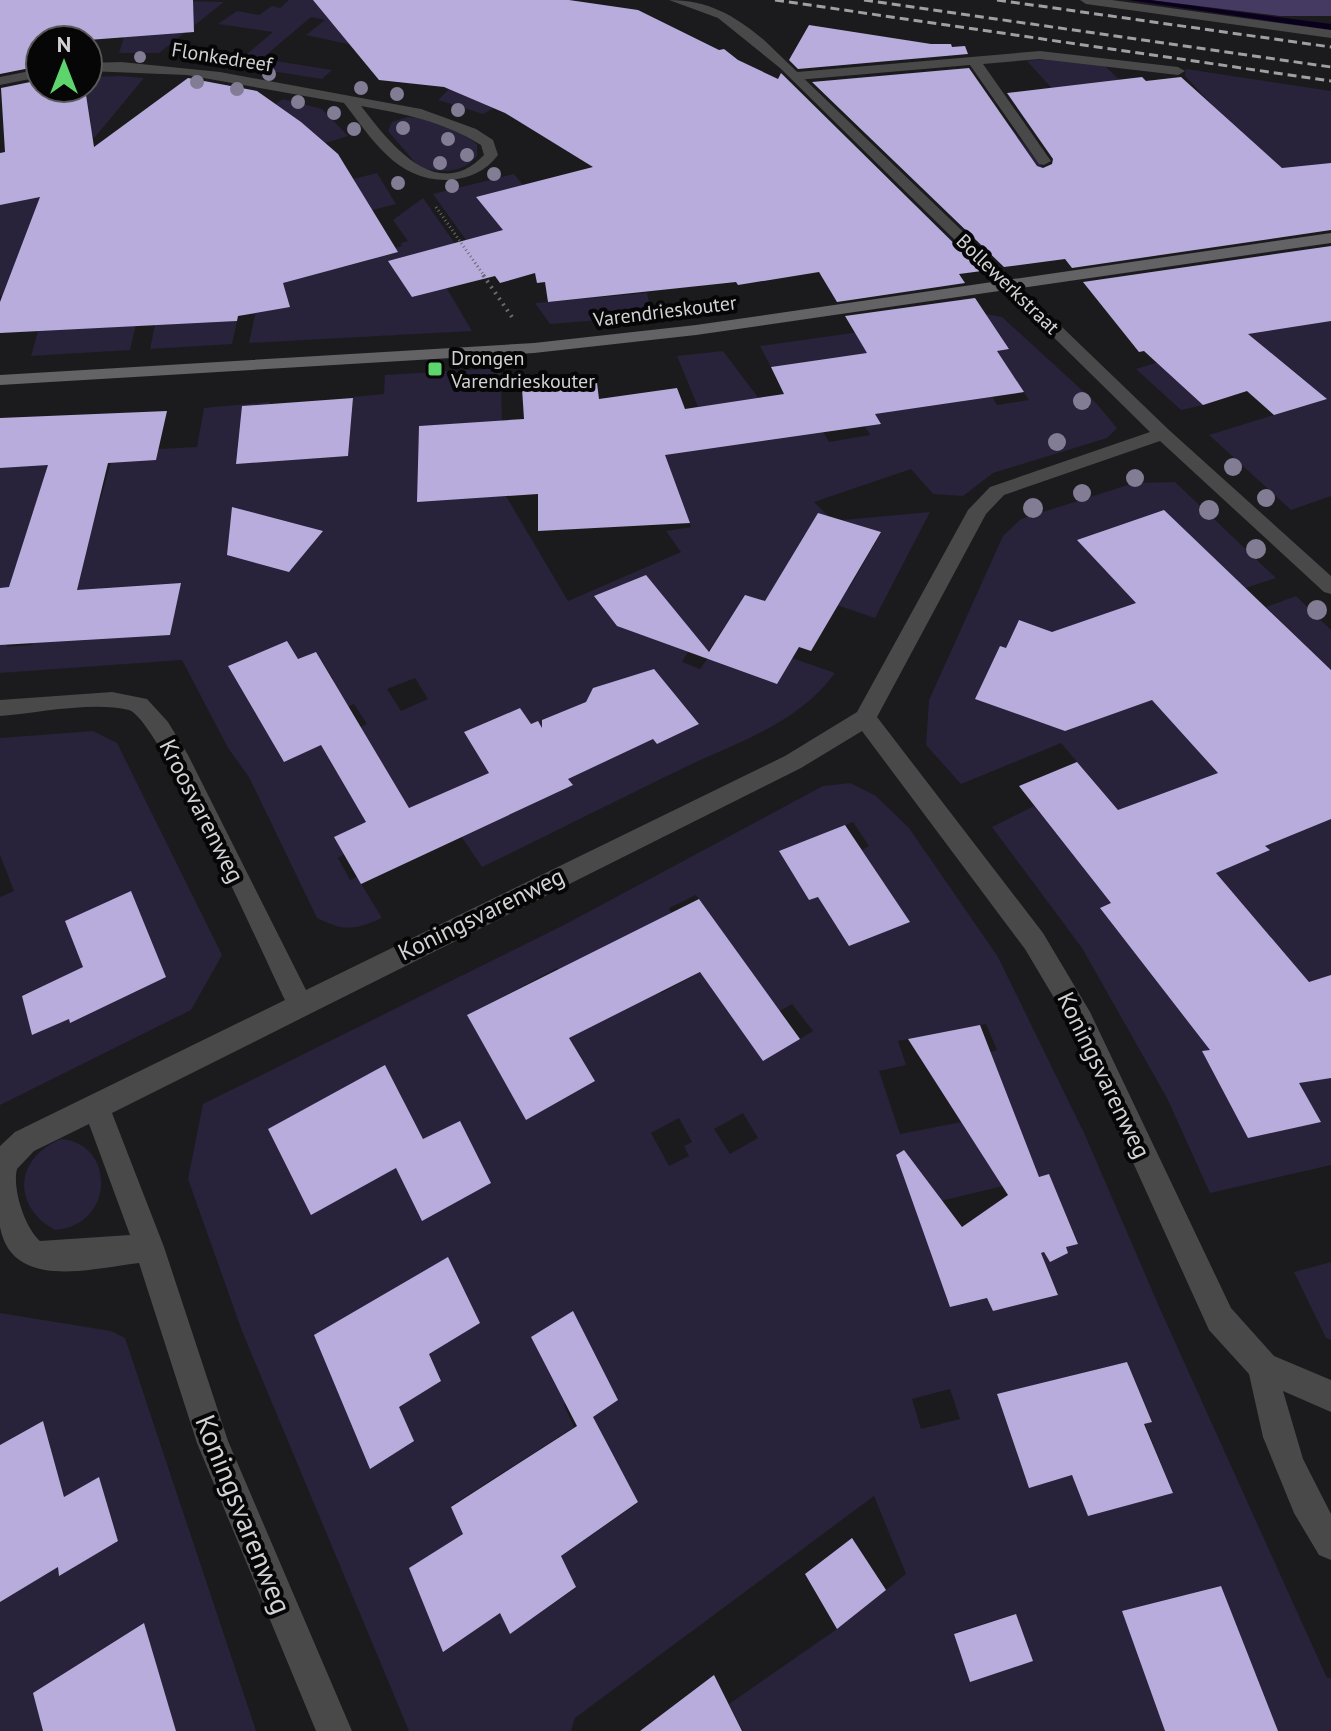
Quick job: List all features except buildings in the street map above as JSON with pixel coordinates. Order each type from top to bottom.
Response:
[{"type":"street","name":"Bollewerkstraat","points":[[675,0],[716,9],[730,17],[797,76],[1163,434],[1331,587]]},
{"type":"street","points":[[1086,0],[1331,34]]},
{"type":"street","points":[[797,76],[1040,55],[1178,71]]},
{"type":"street","points":[[974,61],[1044,161]]},
{"type":"street","name":"Flonkedreef","points":[[104,67],[158,67],[437,116],[460,125],[488,143],[491,155],[484,164],[467,173],[431,177]]},
{"type":"street","points":[[0,81],[24,76]]},
{"type":"street","points":[[349,100],[400,163],[409,170],[431,177]]},
{"type":"street","name":"Varendrieskouter","points":[[0,380],[534,348],[696,330],[1331,238]]},
{"type":"street","points":[[865,718],[978,510],[997,491],[1163,434]]},
{"type":"street","name":"Kroosvarenweg","points":[[0,708],[97,700],[139,705],[155,721],[177,755],[300,1004]]},
{"type":"street","name":"Koningsvarenweg","points":[[149,1247],[58,1256],[38,1255],[19,1242],[2,1184],[5,1158],[18,1144],[793,762],[865,718],[1034,941],[1081,1020],[1220,1319],[1263,1367],[1331,1396]]},
{"type":"street","name":"Koningsvarenweg","points":[[96,1107],[149,1247],[213,1443],[334,1731]]},
{"type":"street","points":[[1263,1367],[1273,1426],[1302,1496],[1331,1543]]},
{"type":"path","points":[[431,177],[427,196],[534,348]]},
{"type":"shaded area","points":[[150,0],[224,2],[159,53],[119,53],[124,37]]},
{"type":"shaded area","points":[[289,0],[374,0],[357,46],[306,35],[325,20],[311,17],[252,67],[220,62],[232,51],[247,54],[273,32],[218,24],[237,11],[259,15],[272,6],[280,8]]},
{"type":"shaded area","points":[[1150,0],[1331,0],[1331,16],[1280,16]]},
{"type":"shaded area","points":[[1045,59],[1105,66],[1136,96],[1214,107],[1185,76],[1186,69],[1331,91],[1331,167],[1294,167],[1324,196],[1142,203],[1045,169],[1108,150],[1027,61]]},
{"type":"shaded area","points":[[276,61],[332,70],[322,79],[265,70]]},
{"type":"shaded area","points":[[104,76],[144,78],[95,137],[86,136],[67,149],[216,146],[283,99],[322,109],[348,136],[325,143],[309,130],[353,179],[377,173],[396,204],[317,224],[343,267],[373,259],[370,254],[402,246],[401,243],[408,241],[393,220],[423,198],[465,258],[397,275],[413,297],[446,287],[472,331],[249,343],[258,300],[148,273],[130,350],[31,356],[38,331],[0,295],[0,205],[10,151],[4,137],[91,123],[88,104],[104,104]]},
{"type":"shaded area","points":[[977,85],[1044,168],[860,104]]},
{"type":"shaded area","points":[[449,89],[494,108],[483,114],[438,100]]},
{"type":"shaded area","points":[[408,117],[436,122],[461,134],[477,144],[477,156],[458,169],[419,167],[388,131],[392,122]]},
{"type":"shaded area","points":[[514,174],[523,185],[476,197],[499,225],[521,220],[484,265],[433,194]]},
{"type":"shaded area","points":[[1331,291],[1331,496],[1291,510],[1209,435],[1326,399],[1267,350],[1203,405],[1181,410],[1136,369],[1216,344]]},
{"type":"shaded area","points":[[647,293],[652,316],[550,324],[535,303]]},
{"type":"shaded area","points":[[986,314],[1002,317],[1096,403],[1117,428],[1107,438],[993,473],[963,496],[933,494],[911,469],[814,502],[828,516],[816,537],[805,534],[784,570],[848,590],[881,533],[842,520],[930,512],[875,618],[790,589],[780,606],[745,595],[704,658],[688,652],[682,662],[700,669],[708,658],[792,658],[835,673],[819,692],[762,732],[482,867],[461,836],[433,849],[383,765],[344,783],[366,822],[338,858],[350,880],[357,877],[382,918],[350,928],[335,926],[317,918],[249,777],[228,748],[182,660],[0,673],[0,640],[8,639],[7,647],[32,645],[44,598],[0,588],[0,468],[60,463],[92,528],[114,452],[156,460],[159,449],[197,447],[204,408],[270,402],[265,443],[305,459],[348,456],[353,397],[384,394],[385,375],[501,368],[503,491],[568,601],[681,552],[666,531],[691,527],[676,485],[647,449],[713,448],[735,444],[741,401],[698,407],[677,356],[723,351],[788,437],[822,430],[829,442],[870,435],[825,360],[771,367],[760,346]],"holes":[[[990,321],[1009,349],[997,351],[1029,400],[997,405],[953,326]],[[870,352],[964,401],[903,410]],[[477,423],[418,502],[419,426]],[[180,583],[170,635],[88,639],[101,588]],[[316,652],[333,679],[255,713],[228,666],[298,659]],[[415,678],[428,699],[401,711],[387,689]],[[354,704],[367,724],[283,761],[272,741]],[[520,708],[572,785],[489,773],[464,732]]]},
{"type":"shaded area","points":[[237,321],[232,344],[150,349],[155,325]]},
{"type":"shaded area","points":[[1175,482],[1276,578],[1135,625],[1120,609],[1083,622],[1151,643],[1188,739],[1225,781],[1331,819],[1331,1165],[1210,1193],[1167,1098],[1082,948],[992,827],[1034,806],[1064,843],[1124,817],[1061,743],[961,784],[926,745],[929,700],[1003,536],[1021,519],[1134,483]],"holes":[[[1164,511],[1105,570],[1085,544],[1102,531]]]},
{"type":"shaded area","points":[[1296,596],[1331,630],[1331,670],[1266,607]]},
{"type":"shaded area","points":[[93,731],[117,743],[222,955],[191,1010],[0,1105],[0,897],[14,891],[0,855],[0,738]],"holes":[[[131,892],[70,1022],[83,967],[66,921]],[[48,984],[60,1022],[33,1035],[22,995]]]},
{"type":"shaded area","points":[[850,783],[876,796],[909,828],[998,957],[1085,1135],[1327,1678],[1331,1678],[1331,1731],[1259,1731],[1276,1726],[1220,1586],[1123,1611],[1165,1731],[743,1731],[729,1704],[837,1629],[906,1574],[874,1496],[575,1718],[571,1731],[409,1731],[242,1331],[188,1179],[203,1104],[564,925],[823,786]],"holes":[[[853,822],[869,846],[862,850],[909,921],[849,946],[818,897],[809,899],[779,851]],[[696,895],[737,953],[661,993],[624,938],[671,913],[669,908]],[[557,968],[593,1025],[569,1038],[595,1081],[526,1120],[468,1015]],[[792,1004],[813,1031],[763,1061],[743,1032]],[[986,1024],[997,1050],[990,1052],[1013,1112],[900,1134],[879,1071],[906,1065],[898,1041]],[[743,1113],[758,1138],[730,1154],[714,1129]],[[679,1118],[692,1142],[684,1146],[689,1156],[669,1166],[651,1133]],[[1049,1175],[1078,1243],[1041,1253],[1058,1295],[993,1311],[987,1298],[950,1306],[915,1207]],[[1127,1362],[1152,1421],[1145,1424],[1173,1493],[1088,1516],[1072,1475],[1029,1487],[997,1394]],[[606,1379],[618,1400],[593,1417],[638,1503],[561,1556],[576,1588],[510,1633],[451,1506],[574,1427],[564,1405]],[[950,1389],[960,1419],[921,1429],[912,1399]],[[1015,1614],[970,1682],[954,1633]]]},
{"type":"shaded area","points":[[61,1139],[79,1144],[92,1154],[99,1168],[101,1184],[98,1201],[89,1215],[75,1225],[55,1230],[31,1209],[24,1183],[34,1158],[45,1147]]},
{"type":"shaded area","points":[[1331,1262],[1331,1340],[1326,1338],[1294,1272]]},
{"type":"shaded area","points":[[0,1313],[111,1331],[125,1338],[256,1731],[176,1731],[143,1623],[33,1693],[43,1731],[0,1731],[0,1602],[58,1567],[59,1575],[118,1541],[99,1477],[64,1497],[43,1421],[0,1445]]},
{"type":"waterway","points":[[1132,0],[1331,27]]},
{"type":"railway","points":[[775,0],[1331,81]]},
{"type":"railway","points":[[864,0],[1331,67]]},
{"type":"railway","points":[[997,0],[1331,47]]},
{"type":"place","name":"Drongen Varendrieskouter","points":[[435,369]]}]
